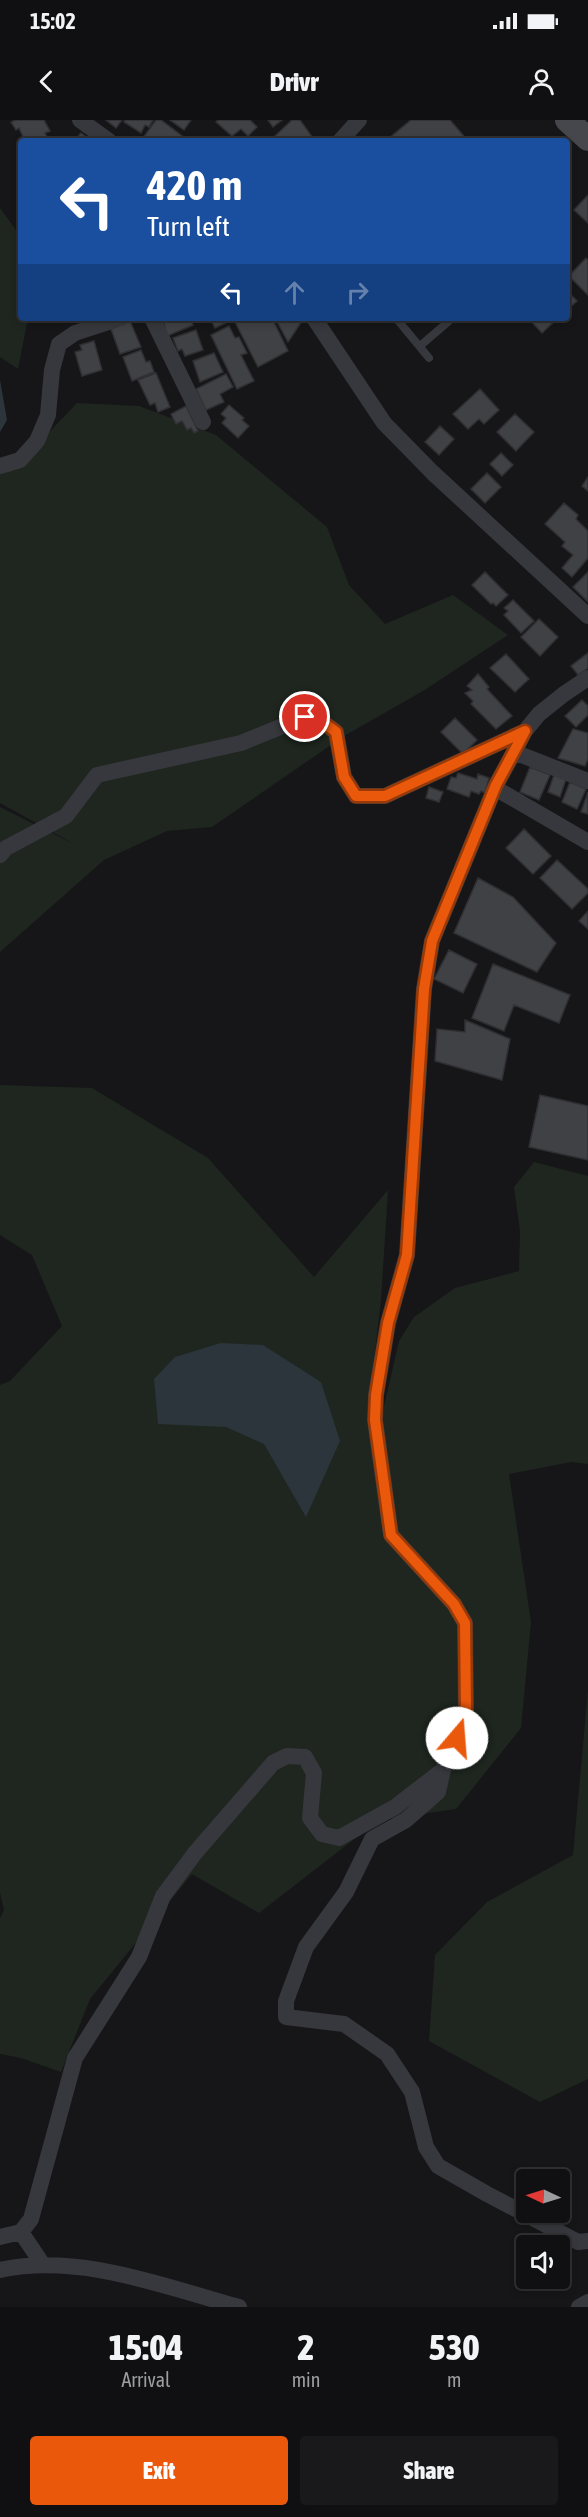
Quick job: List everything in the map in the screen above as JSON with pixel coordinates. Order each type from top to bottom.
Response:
[{"type":"street","points":[[80,120],[105,138]]},
{"type":"street","points":[[343,138],[359,120]]},
{"type":"street","points":[[567,120],[588,139]]},
{"type":"street","points":[[0,466],[20,460],[37,441],[48,415],[52,370],[58,344],[75,333],[112,321]]},
{"type":"street","points":[[153,321],[203,422]]},
{"type":"street","points":[[316,321],[384,423],[433,473],[588,616]]},
{"type":"street","points":[[588,678],[556,700],[525,731],[495,788],[432,941],[424,989],[407,1255],[388,1323],[375,1412],[391,1535],[454,1604],[465,1623],[466,1711],[443,1770],[438,1791],[406,1820],[372,1839],[346,1892],[306,1947],[286,2001],[285,2017],[344,2024],[387,2054],[412,2092],[426,2147],[438,2166],[578,2242],[588,2241]]},
{"type":"street","points":[[0,855],[6,848],[66,816],[97,774],[241,743],[305,717],[320,720],[336,732],[344,777],[356,796],[385,796],[525,731]]},
{"type":"street","points":[[514,752],[588,780]]},
{"type":"street","points":[[495,788],[588,842]]},
{"type":"street","points":[[0,2237],[21,2232],[31,2219],[75,2058],[139,1957],[163,1896],[195,1853],[273,1763],[287,1756],[304,1757],[314,1773],[310,1818],[322,1834],[339,1838],[395,1807],[443,1770]]},
{"type":"street","points":[[21,2232],[43,2265]]},
{"type":"street","points":[[0,2270],[43,2265],[114,2272],[239,2307]]},
{"type":"street","points":[[579,2307],[588,2302]]},
{"type":"lane","points":[[399,321],[429,358]]},
{"type":"lane","points":[[420,346],[449,321]]},
{"type":"shaded area","points":[[0,208],[18,233],[18,321],[27,321],[18,369],[0,357]]},
{"type":"shaded area","points":[[0,380],[7,420],[0,432]]},
{"type":"shaded area","points":[[77,403],[139,406],[216,435],[327,527],[349,585],[385,624],[453,595],[508,635],[423,691],[344,736],[212,827],[167,831],[104,860],[0,952],[0,807],[76,845],[0,803],[0,464],[16,467]]},
{"type":"shaded area","points":[[0,1085],[92,1088],[208,1158],[314,1277],[388,1190],[381,1300],[368,1412],[382,1415],[399,1341],[414,1317],[455,1288],[519,1271],[520,1231],[514,1187],[534,1162],[588,1176],[588,1464],[571,1462],[509,1474],[531,1622],[521,1728],[456,1809],[379,1820],[259,1913],[192,1874],[90,1999],[61,2072],[21,2058],[0,2054],[0,1918],[4,1910],[0,1893],[0,1385],[10,1381],[62,1326],[32,1255],[0,1235]]},
{"type":"shaded area","points":[[221,1343],[263,1345],[321,1382],[340,1441],[306,1517],[264,1444],[226,1427],[158,1424],[154,1379],[175,1357]]},
{"type":"shaded area","points":[[588,1690],[588,2079],[540,2102],[429,2041],[435,1955],[487,1902],[573,1855]]},
{"type":"building","points":[[44,120],[50,131],[45,133],[48,138],[24,138],[19,128],[16,130],[11,122]]},
{"type":"building","points":[[106,120],[122,120],[116,128]]},
{"type":"building","points":[[125,120],[153,120],[149,127],[145,125],[141,133],[124,122]]},
{"type":"building","points":[[156,120],[161,120],[185,138],[143,138]]},
{"type":"building","points":[[170,120],[191,120],[184,130]]},
{"type":"building","points":[[218,120],[250,120],[257,127],[248,136],[241,129],[232,136],[216,122]]},
{"type":"building","points":[[268,120],[282,120],[273,127]]},
{"type":"building","points":[[292,120],[300,120],[313,138],[277,138],[275,136]]},
{"type":"building","points":[[411,120],[450,120],[465,138],[389,138]]},
{"type":"building","points":[[81,133],[87,138],[77,138]]},
{"type":"building","points":[[588,195],[588,223],[574,210]]},
{"type":"building","points":[[586,258],[588,260],[588,295],[570,277]]},
{"type":"building","points":[[570,294],[577,301],[570,307]]},
{"type":"building","points":[[130,321],[141,347],[120,354],[111,329]]},
{"type":"building","points":[[163,321],[191,321],[193,325],[167,336]]},
{"type":"building","points":[[212,321],[230,321],[215,328]]},
{"type":"building","points":[[235,321],[273,321],[288,351],[258,367]]},
{"type":"building","points":[[277,321],[302,321],[288,342]]},
{"type":"building","points":[[531,321],[555,321],[542,333]]},
{"type":"building","points":[[229,326],[235,338],[239,337],[247,353],[241,355],[254,381],[237,389],[211,335]]},
{"type":"building","points":[[196,330],[203,350],[185,356],[182,349],[178,351],[173,338]]},
{"type":"building","points":[[94,341],[102,370],[82,376],[75,352],[82,350],[80,345]]},
{"type":"building","points":[[141,350],[146,362],[150,361],[154,372],[132,381],[123,357]]},
{"type":"building","points":[[214,353],[223,372],[200,382],[193,361]]},
{"type":"building","points":[[156,373],[170,407],[158,412],[155,403],[150,405],[138,380]]},
{"type":"building","points":[[226,374],[233,387],[220,394],[224,402],[206,410],[196,389]]},
{"type":"building","points":[[480,389],[499,410],[484,424],[479,419],[468,429],[453,414]]},
{"type":"building","points":[[229,405],[244,418],[242,420],[249,426],[238,438],[222,423],[226,418],[221,414]]},
{"type":"building","points":[[186,406],[198,431],[194,433],[191,428],[187,430],[182,421],[176,424],[171,414]]},
{"type":"building","points":[[515,414],[534,432],[516,451],[497,432]]},
{"type":"building","points":[[440,426],[454,439],[439,455],[425,442]]},
{"type":"building","points":[[501,453],[513,465],[502,476],[490,464]]},
{"type":"building","points":[[487,473],[501,487],[485,503],[471,489]]},
{"type":"building","points":[[588,477],[588,491],[582,486]]},
{"type":"building","points":[[564,503],[578,515],[576,519],[588,531],[588,558],[572,577],[562,568],[573,555],[562,546],[565,542],[545,524]]},
{"type":"building","points":[[485,572],[508,595],[496,606],[472,585]]},
{"type":"building","points":[[588,572],[588,602],[573,587]]},
{"type":"building","points":[[513,600],[534,621],[521,633],[504,615],[508,611],[504,608]]},
{"type":"building","points":[[539,619],[558,637],[540,656],[521,637]]},
{"type":"building","points":[[588,653],[588,668],[578,675],[571,666]]},
{"type":"building","points":[[506,654],[529,679],[515,692],[490,668]]},
{"type":"building","points":[[478,674],[489,687],[487,689],[512,716],[496,729],[471,704],[473,701],[465,693],[472,690],[467,686]]},
{"type":"building","points":[[582,700],[588,706],[588,715],[576,727],[565,716]]},
{"type":"building","points":[[455,718],[477,740],[463,754],[441,732]]},
{"type":"building","points":[[573,729],[588,733],[588,759],[585,766],[558,758]]},
{"type":"building","points":[[530,767],[550,775],[539,800],[520,792]]},
{"type":"building","points":[[458,773],[477,779],[478,774],[489,778],[485,793],[481,791],[479,794],[471,791],[469,797],[447,789],[451,777],[456,778]]},
{"type":"building","points":[[554,775],[566,779],[560,797],[548,792]]},
{"type":"building","points":[[570,782],[586,789],[577,809],[562,802]]},
{"type":"building","points":[[429,787],[443,792],[439,802],[426,798]]},
{"type":"building","points":[[588,792],[588,814],[581,812]]},
{"type":"building","points":[[524,829],[551,856],[533,874],[506,848]]},
{"type":"building","points":[[557,860],[588,889],[588,893],[572,909],[540,878]]},
{"type":"building","points":[[478,878],[513,897],[556,943],[537,972],[454,933]]},
{"type":"building","points":[[588,911],[588,929],[579,921]]},
{"type":"building","points":[[449,950],[477,964],[463,993],[434,979]]},
{"type":"building","points":[[493,964],[570,995],[559,1023],[514,1005],[504,1031],[472,1018]]},
{"type":"building","points":[[465,1020],[510,1039],[502,1080],[435,1061],[437,1029],[465,1032]]},
{"type":"building","points":[[540,1095],[588,1106],[588,1160],[529,1147]]},
{"type":"route","points":[[305,717],[320,720],[336,732],[344,777],[356,796],[385,796],[525,731],[496,785],[432,941],[424,989],[407,1255],[388,1323],[376,1395],[375,1420],[391,1535],[454,1604],[465,1623],[466,1711],[457,1738]]}]
